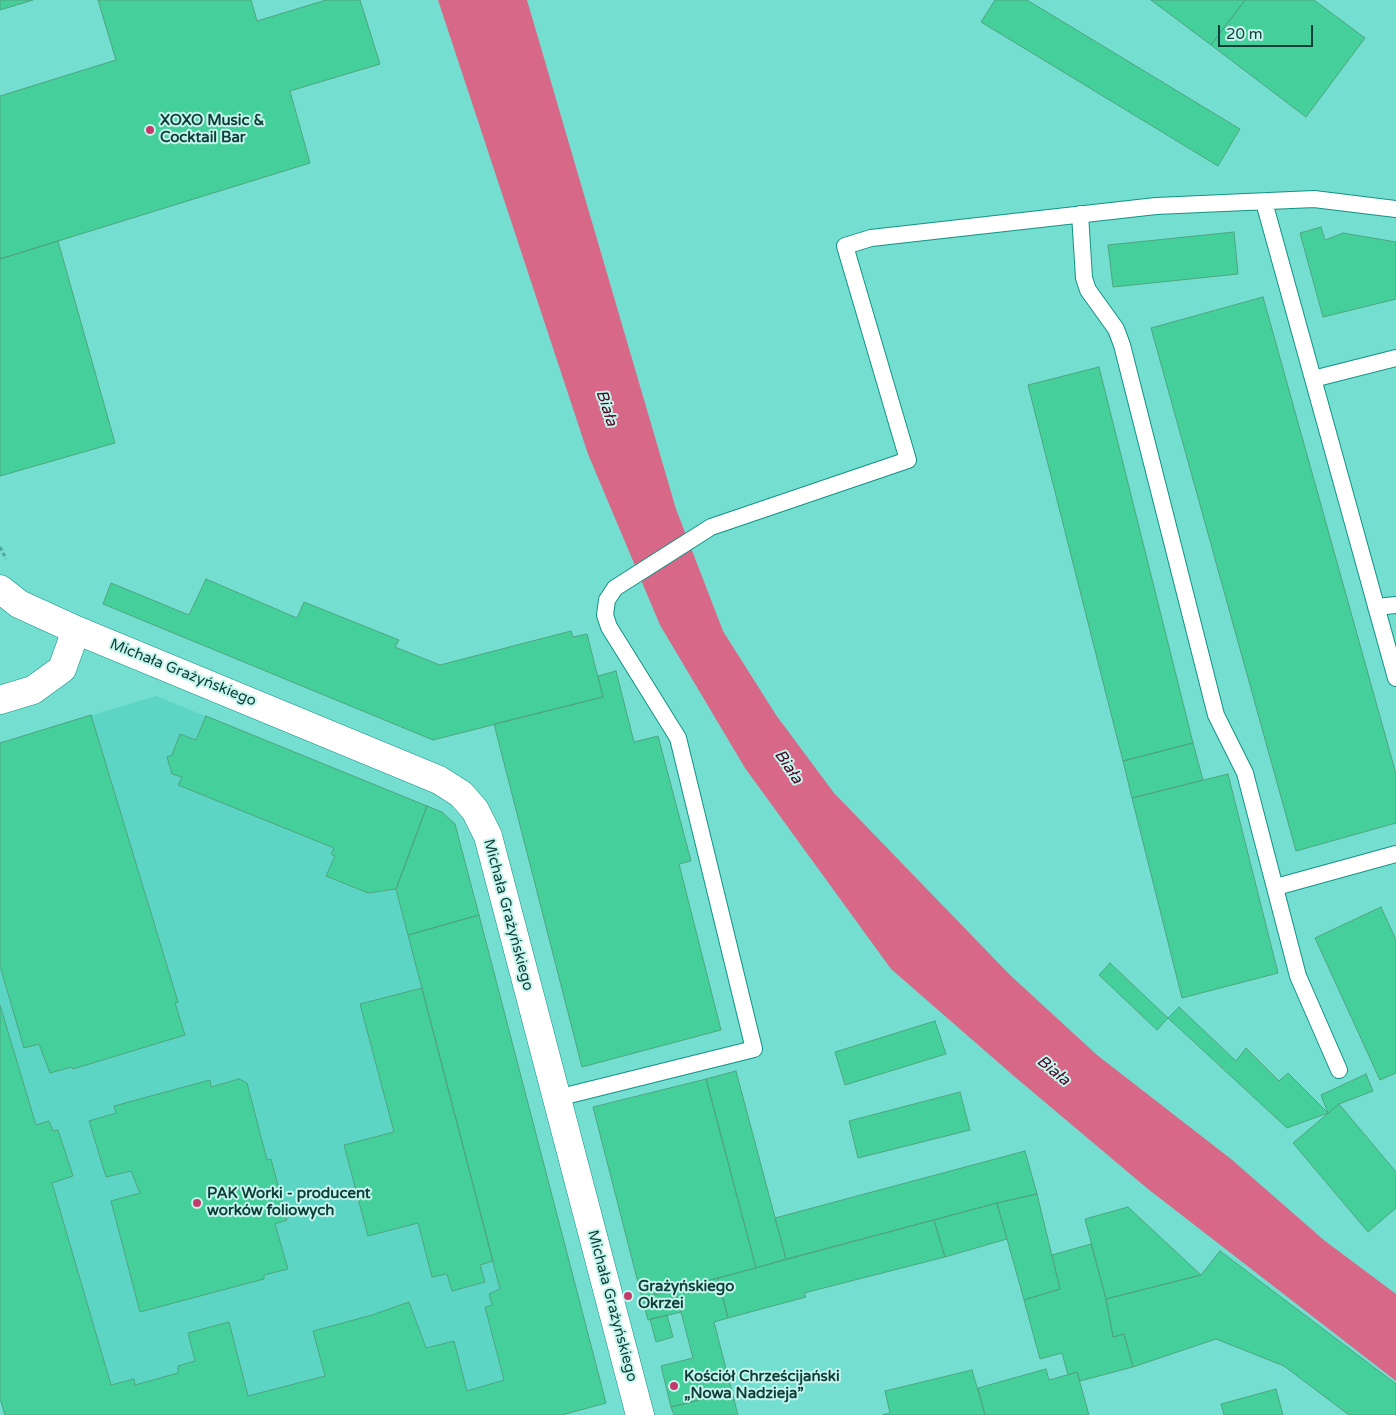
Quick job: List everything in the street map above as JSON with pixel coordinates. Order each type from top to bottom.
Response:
[{"type":"street","name":"Michała Grażyńskiego","points":[[0,588],[19,604],[76,630],[439,780],[461,794],[475,810],[488,836],[640,1415]]},
{"type":"street","points":[[0,700],[33,690],[62,669],[76,630]]},
{"type":"lane","points":[[557,1098],[754,1049],[678,738],[609,627],[605,615],[607,600],[615,588],[711,528],[908,460],[845,246],[871,238],[1156,206],[1330,200],[1396,209]]},
{"type":"lane","points":[[1264,202],[1396,678]]},
{"type":"lane","points":[[1080,214],[1086,284],[1093,300],[1116,329],[1122,345],[1216,715],[1245,773],[1298,976],[1339,1070]]},
{"type":"lane","points":[[1313,379],[1396,358]]},
{"type":"lane","points":[[1376,606],[1396,605]]},
{"type":"lane","points":[[1276,887],[1396,854]]},
{"type":"shaded area","points":[[156,696],[441,812],[455,824],[606,1403],[562,1415],[4,1415],[0,1400],[0,743]]},
{"type":"water","name":"Biała","points":[[438,0],[527,0],[676,509],[723,631],[776,715],[834,793],[1010,975],[1097,1055],[1231,1159],[1325,1241],[1396,1294],[1396,1381],[1148,1189],[891,969],[745,768],[660,625],[588,454]]},
{"type":"building","points":[[0,0],[33,0],[0,10]]},
{"type":"building","name":"XOXO Music & Cocktail Bar","points":[[98,0],[251,0],[257,21],[326,0],[360,0],[380,64],[290,91],[310,163],[0,259],[0,96],[116,60]]},
{"type":"building","points":[[995,0],[1027,0],[1240,129],[1218,166],[981,22]]},
{"type":"building","points":[[1151,0],[1245,0],[1211,45]]},
{"type":"building","points":[[1245,0],[1314,0],[1365,38],[1306,117],[1211,45]]},
{"type":"building","points":[[1321,227],[1325,240],[1343,233],[1396,242],[1396,299],[1323,317],[1300,233]]},
{"type":"building","points":[[1234,232],[1238,274],[1113,287],[1108,245]]},
{"type":"building","points":[[58,241],[115,443],[0,476],[0,259]]},
{"type":"building","points":[[1263,297],[1396,774],[1396,823],[1296,851],[1151,328]]},
{"type":"building","points":[[1099,367],[1193,743],[1123,761],[1028,385]]},
{"type":"building","points":[[206,579],[297,618],[304,602],[399,640],[395,647],[440,665],[571,631],[573,637],[587,634],[603,697],[433,740],[103,604],[111,583],[189,615]]},
{"type":"building","points":[[616,671],[634,742],[658,736],[691,861],[679,864],[721,1030],[582,1067],[494,724],[603,697],[598,676]]},
{"type":"building","points":[[91,715],[178,1002],[175,1003],[185,1035],[73,1069],[72,1067],[50,1073],[39,1044],[24,1048],[0,966],[0,743]]},
{"type":"building","points":[[206,716],[427,806],[396,889],[368,893],[326,876],[335,856],[331,854],[334,848],[178,785],[182,777],[172,774],[167,757],[172,755],[180,734],[196,740]]},
{"type":"building","points":[[1193,743],[1203,780],[1132,798],[1123,761]]},
{"type":"building","points":[[1228,774],[1278,973],[1182,998],[1132,798]]},
{"type":"building","points":[[427,806],[442,812],[455,824],[479,915],[408,935],[396,889]]},
{"type":"building","points":[[1381,907],[1396,940],[1396,1073],[1380,1080],[1315,938]]},
{"type":"building","points":[[479,915],[606,1403],[562,1415],[5,1415],[0,1398],[0,1005],[36,1125],[49,1121],[53,1131],[58,1130],[73,1176],[52,1183],[111,1385],[134,1379],[135,1385],[178,1373],[178,1366],[195,1361],[188,1333],[229,1322],[248,1396],[325,1376],[313,1331],[372,1315],[409,1302],[426,1348],[454,1341],[467,1391],[504,1380],[485,1307],[492,1305],[489,1294],[500,1289],[408,935]]},
{"type":"building","points":[[1110,963],[1168,1018],[1157,1030],[1099,975]]},
{"type":"building","points":[[422,988],[493,1261],[480,1265],[485,1282],[452,1291],[447,1274],[432,1277],[418,1223],[368,1236],[344,1145],[394,1132],[360,1004]]},
{"type":"building","points":[[1179,1007],[1236,1061],[1246,1048],[1279,1081],[1288,1073],[1328,1113],[1287,1128],[1168,1018]]},
{"type":"building","points":[[935,1021],[946,1054],[845,1085],[835,1052]]},
{"type":"building","points":[[736,1071],[786,1259],[756,1268],[706,1079]]},
{"type":"building","points":[[1366,1074],[1373,1091],[1339,1104],[1328,1113],[1321,1095]]},
{"type":"building","points":[[239,1079],[247,1083],[267,1160],[271,1159],[287,1220],[275,1224],[288,1269],[264,1275],[264,1279],[140,1312],[111,1201],[140,1193],[131,1171],[106,1177],[89,1121],[116,1113],[114,1106],[210,1080],[211,1087]]},
{"type":"building","points":[[706,1079],[756,1268],[642,1298],[593,1107]]},
{"type":"building","points":[[960,1092],[970,1130],[858,1158],[849,1121]]},
{"type":"building","points":[[1339,1104],[1396,1172],[1396,1208],[1368,1232],[1293,1143]]},
{"type":"building","points":[[1025,1151],[1037,1194],[786,1259],[775,1218]]},
{"type":"building","points":[[1037,1194],[1060,1289],[1024,1300],[997,1203]]},
{"type":"building","points":[[997,1203],[1007,1239],[945,1257],[934,1220]]},
{"type":"building","points":[[1128,1207],[1201,1275],[1106,1299],[1085,1219]]},
{"type":"building","points":[[934,1220],[945,1257],[804,1293],[806,1297],[728,1318],[718,1278]]},
{"type":"building","points":[[1091,1244],[1106,1299],[1113,1337],[1124,1334],[1133,1367],[1080,1381],[1077,1372],[1068,1375],[1062,1353],[1040,1359],[1024,1300],[1060,1289],[1052,1255]]},
{"type":"building","points":[[1220,1251],[1396,1384],[1396,1415],[1349,1415],[1284,1366],[1216,1339],[1133,1367],[1124,1334],[1113,1337],[1106,1299],[1201,1275]]},
{"type":"building","points":[[718,1278],[728,1318],[714,1322],[732,1392],[671,1407],[661,1366],[693,1358],[675,1289]]},
{"type":"building","points":[[675,1289],[681,1312],[648,1320],[642,1298]]},
{"type":"building","points":[[667,1315],[673,1337],[656,1342],[650,1319]]},
{"type":"building","points":[[1046,1369],[1049,1380],[1077,1372],[1089,1415],[985,1415],[978,1388]]},
{"type":"building","points":[[972,1370],[985,1415],[882,1415],[890,1413],[885,1391]]},
{"type":"building","points":[[1276,1389],[1283,1415],[1224,1415],[1221,1404]]},
{"type":"building","points":[[732,1392],[738,1415],[674,1415],[671,1407]]},
{"type":"place","name":"XOXO Music & Cocktail Bar","points":[[150,130]]},
{"type":"place","name":"PAK Worki - producent worków foliowych","points":[[197,1203]]},
{"type":"place","name":"Grażyńskiego Okrzei","points":[[628,1296]]},
{"type":"place","name":"Kościół Chrześcijański „Nowa Nadzieja”","points":[[674,1386]]}]
